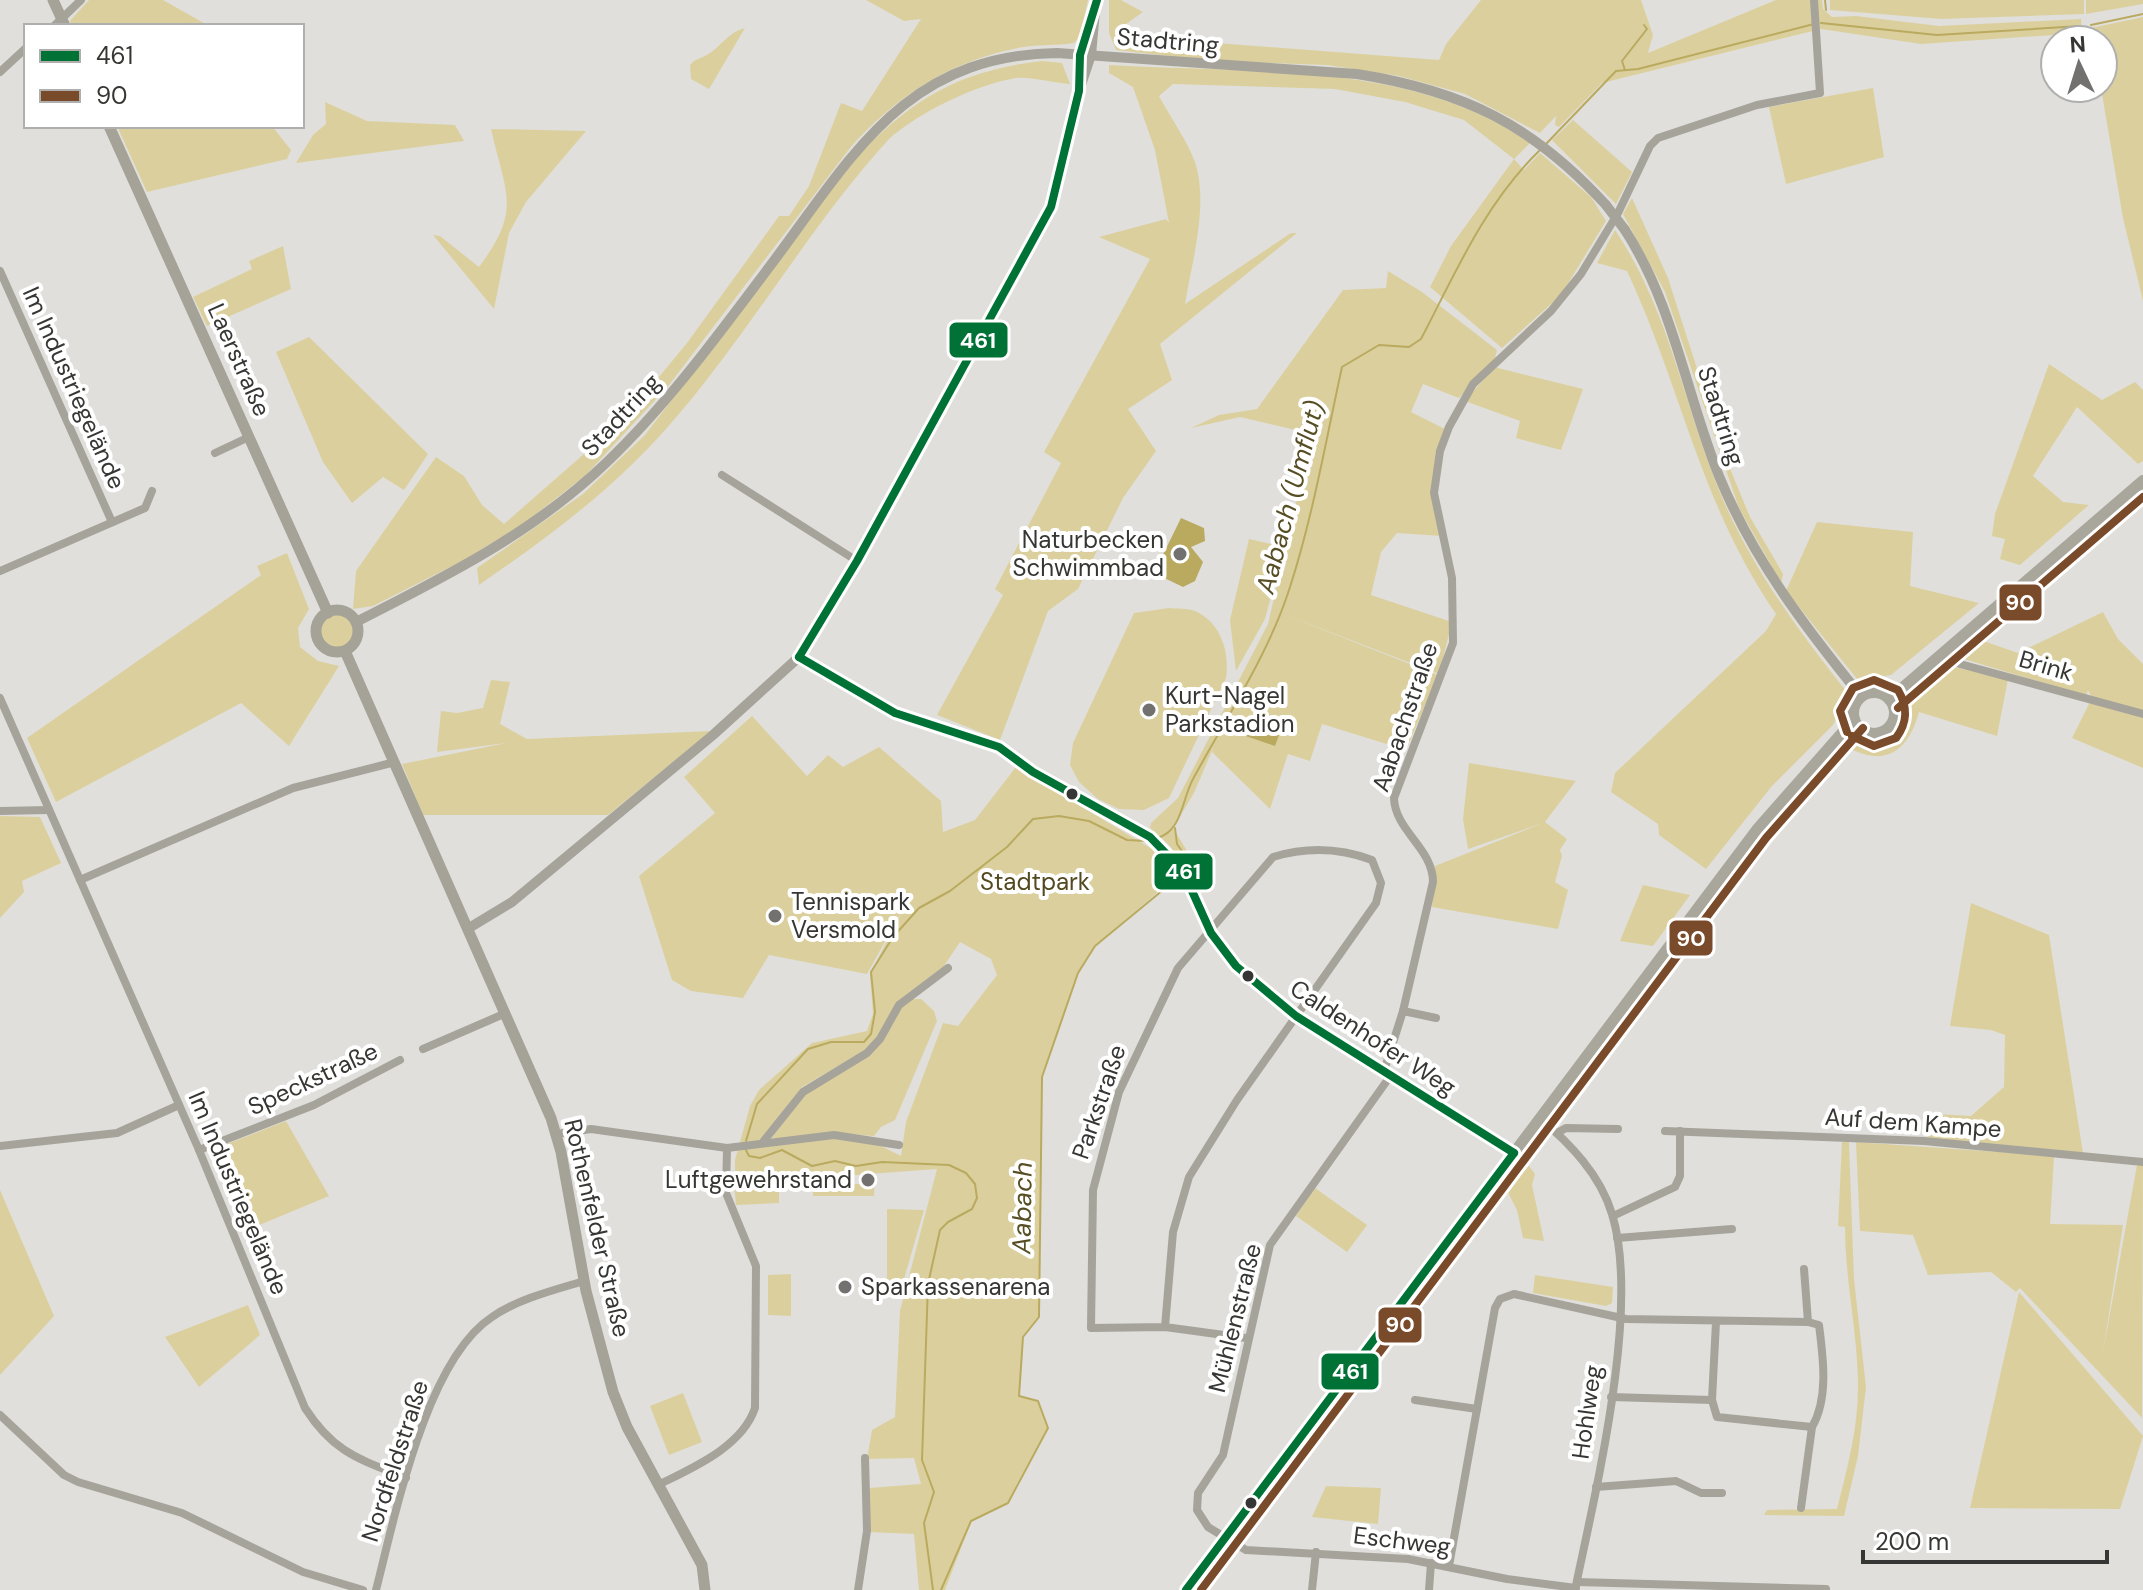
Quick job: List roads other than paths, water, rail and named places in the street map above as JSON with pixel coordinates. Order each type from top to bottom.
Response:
[{"type":"main road","points":[[53,0],[60,24]]},
{"type":"main road","name":"Laerstraße","points":[[110,128],[328,613]]},
{"type":"main road","points":[[1890,699],[2143,481]]},
{"type":"main road","points":[[328,613],[347,613],[356,622],[357,639],[345,651],[328,650],[319,642],[318,623],[328,613]]},
{"type":"main road","points":[[345,651],[469,928]]},
{"type":"main road","points":[[1873,692],[1890,699],[1895,711],[1887,729],[1875,734],[1858,725],[1854,707],[1861,696],[1873,692]]},
{"type":"main road","points":[[1186,1590],[1757,830],[1808,770],[1858,725]]},
{"type":"main road","name":"Rothenfelder Straße","points":[[469,928],[556,1134],[584,1281],[613,1392],[627,1427],[702,1565],[705,1590]]},
{"type":"street","points":[[60,24],[81,0]]},
{"type":"street","name":"Aabachstraße","points":[[1388,1073],[1432,893],[1433,872],[1425,854],[1397,818],[1394,798],[1453,643],[1452,578],[1434,493],[1440,451],[1449,427],[1473,384],[1573,285],[1618,213],[1650,146],[1658,138],[1757,105],[1820,93],[1814,0]]},
{"type":"street","points":[[469,928],[512,902],[799,657],[857,561],[1051,207],[1096,5]]},
{"type":"street","points":[[0,72],[24,50]]},
{"type":"street","name":"Stadtring","points":[[356,622],[500,546],[557,507],[606,463],[705,352],[850,156],[888,116],[938,82],[994,59],[1031,53],[1086,55],[1357,74],[1395,80],[1463,99],[1528,133],[1557,156],[1606,205],[1625,230],[1666,311],[1719,474],[1749,539],[1789,605],[1861,696]]},
{"type":"street","name":"Im Industriegelände","points":[[0,271],[112,522]]},
{"type":"street","points":[[215,453],[249,437]]},
{"type":"street","points":[[722,475],[857,561]]},
{"type":"street","name":"Im Industriegelände","points":[[0,571],[145,508],[152,491]]},
{"type":"street","name":"Caldenhofer Weg","points":[[799,657],[895,713],[999,747],[1033,772],[1153,839],[1184,874],[1211,933],[1236,966],[1296,1016],[1514,1153]]},
{"type":"street","name":"Brink","points":[[1938,658],[2143,714]]},
{"type":"street","name":"Im Industriegelände","points":[[0,698],[199,1150],[311,1417],[322,1435],[349,1455],[406,1478]]},
{"type":"street","points":[[80,880],[293,788],[395,762]]},
{"type":"street","points":[[0,811],[49,810]]},
{"type":"street","points":[[1211,933],[1273,857],[1295,851],[1348,851],[1372,860],[1381,883],[1376,903],[1237,1100],[1189,1177],[1173,1232],[1165,1327],[1246,1338]]},
{"type":"street","name":"Parkstraße","points":[[1165,1327],[1091,1328],[1093,1190],[1119,1092],[1154,1013],[1178,968],[1211,933]]},
{"type":"street","points":[[763,1142],[803,1092],[867,1053],[880,1039],[899,1005],[948,968]]},
{"type":"street","points":[[1403,1011],[1436,1018]]},
{"type":"street","points":[[423,1049],[507,1013]]},
{"type":"street","name":"Speckstraße","points":[[199,1150],[314,1105],[400,1060]]},
{"type":"street","name":"Mühlenstraße","points":[[1225,1539],[1200,1517],[1198,1493],[1223,1455],[1246,1338],[1270,1245],[1388,1073]]},
{"type":"street","points":[[0,1146],[117,1133],[179,1105]]},
{"type":"street","name":"Hohlweg","points":[[1540,1118],[1581,1157],[1613,1216],[1617,1238],[1619,1315],[1611,1397],[1576,1587]]},
{"type":"street","points":[[1557,1133],[1566,1128],[1618,1129]]},
{"type":"street","points":[[556,1134],[591,1129],[727,1148],[834,1135],[899,1145]]},
{"type":"street","name":"Auf dem Kampe","points":[[1665,1131],[1924,1141],[2143,1162]]},
{"type":"street","points":[[1613,1216],[1675,1187],[1680,1176],[1680,1131]]},
{"type":"street","points":[[658,1485],[708,1460],[751,1421],[755,1408],[756,1266],[726,1193],[727,1148]]},
{"type":"street","points":[[1617,1238],[1732,1229]]},
{"type":"street","points":[[1804,1269],[1808,1322]]},
{"type":"street","name":"Nordfeldstraße","points":[[376,1590],[406,1478],[434,1398],[452,1359],[474,1332],[493,1316],[584,1281]]},
{"type":"street","points":[[1449,1566],[1495,1308],[1500,1299],[1514,1294],[1626,1319],[1808,1322],[1819,1325],[1823,1356],[1820,1402],[1812,1427],[1801,1508]]},
{"type":"street","points":[[1716,1322],[1712,1400],[1717,1417],[1812,1427]]},
{"type":"street","points":[[1611,1397],[1712,1400]]},
{"type":"street","points":[[1415,1400],[1477,1409]]},
{"type":"street","points":[[0,1415],[64,1475],[78,1482],[182,1513],[303,1572],[363,1590]]},
{"type":"street","points":[[858,1590],[867,1531],[865,1458]]},
{"type":"street","points":[[1596,1487],[1676,1481],[1701,1493],[1722,1493]]},
{"type":"street","name":"Eschweg","points":[[1225,1539],[1246,1550],[1316,1552],[1431,1563],[1507,1579],[1576,1587],[1826,1589]]},
{"type":"street","points":[[1312,1590],[1316,1552]]},
{"type":"street","points":[[1429,1590],[1431,1563]]},
{"type":"waterway","name":"Aabach","points":[[1825,0],[1826,10]]},
{"type":"waterway","name":"Aabach (Umflut)","points":[[2096,24],[2143,14]]},
{"type":"waterway","name":"Aabach (Umflut)","points":[[1821,23],[1937,35],[2039,29]]},
{"type":"waterway","name":"Aabach (Umflut)","points":[[1546,144],[1616,71],[1638,69],[1814,24]]},
{"type":"waterway","points":[[1625,70],[1622,61],[1647,29],[1644,25]]},
{"type":"waterway","name":"Aabach (Umflut)","points":[[1157,838],[1165,835],[1176,822],[1193,779],[1259,661],[1281,612],[1306,533],[1342,367],[1379,345],[1409,347],[1421,339],[1487,217],[1502,194],[1539,151]]},
{"type":"waterway","name":"Aabach (Umflut)","points":[[746,1141],[757,1104],[808,1049],[831,1042],[864,1042],[871,1034],[875,1012],[871,972],[893,937],[919,908],[950,891],[1007,847],[1033,819],[1059,816],[1089,821],[1127,840],[1147,841]]},
{"type":"waterway","name":"Aabach","points":[[1175,828],[1177,844],[1193,867],[1186,873]]},
{"type":"waterway","name":"Aabach","points":[[941,1590],[971,1521],[1008,1503],[1048,1428],[1038,1401],[1019,1396],[1023,1337],[1039,1317],[1042,1077],[1078,973],[1095,946],[1180,876]]},
{"type":"waterway","name":"Aabach (Umflut)","points":[[745,1148],[749,1156],[760,1158],[782,1150],[812,1166],[835,1161],[856,1166],[882,1162],[949,1165],[966,1173],[975,1184],[977,1198],[972,1209],[940,1230],[928,1284],[922,1460],[934,1492],[924,1523],[933,1590]]},
{"type":"place","name":"Naturbecken Schwimmbad","points":[[1180,554]]},
{"type":"place","name":"Kurt-Nagel Parkstadion","points":[[1149,710]]},
{"type":"place","name":"Tennispark Versmold","points":[[775,916]]},
{"type":"place","name":"Luftgewehrstand","points":[[868,1180]]},
{"type":"place","name":"Sparkassenarena","points":[[845,1287]]},
{"type":"park label","name":"Stadtpark","points":[[1035,882]]}]
